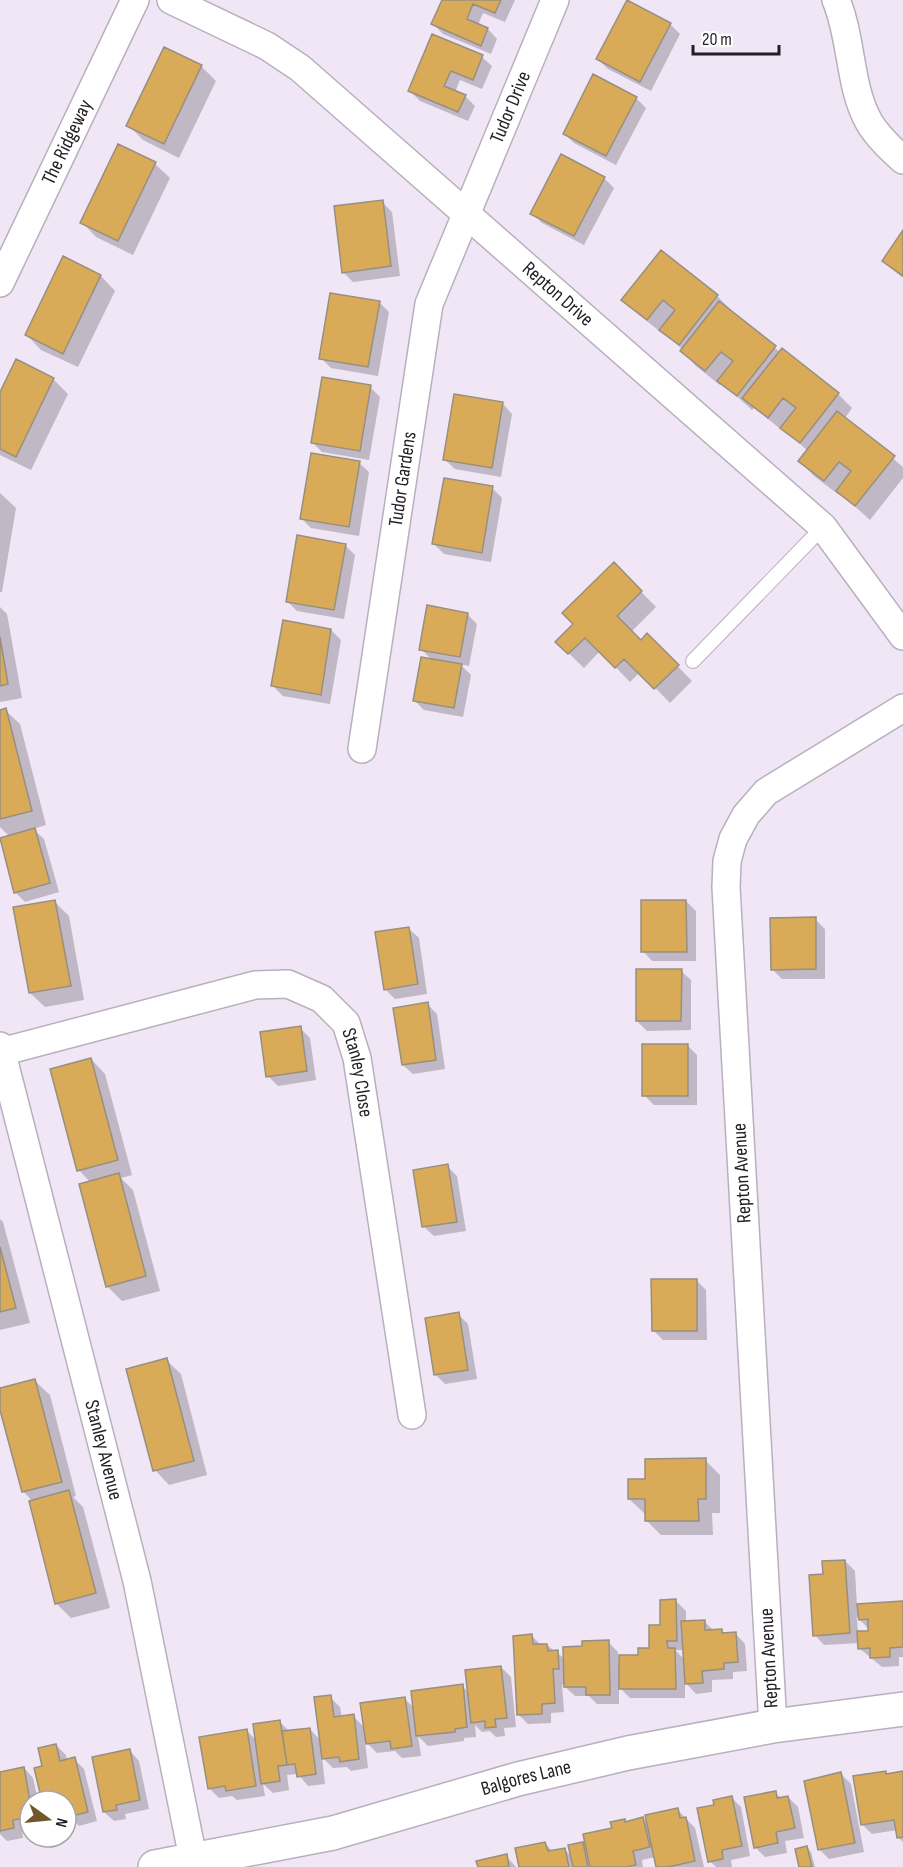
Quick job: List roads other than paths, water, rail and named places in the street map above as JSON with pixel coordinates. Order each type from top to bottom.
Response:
[{"type":"street","name":"The Ridgeway","points":[[0,283],[135,0]]},
{"type":"street","name":"Repton Drive","points":[[171,0],[284,56],[823,527],[903,636]]},
{"type":"street","name":"Tudor Drive","points":[[467,216],[555,0]]},
{"type":"street","points":[[836,0],[842,14],[856,86],[869,121],[903,160]]},
{"type":"street","name":"Tudor Gardens","points":[[362,749],[429,304],[467,216]]},
{"type":"street","name":"Repton Avenue","points":[[773,1726],[727,861],[733,839],[746,815],[766,792],[903,708]]},
{"type":"street","name":"Stanley Close","points":[[1,1049],[255,985],[288,984],[322,999],[346,1023],[357,1058],[412,1415]]},
{"type":"street","name":"Stanley Avenue","points":[[1,1049],[137,1581],[193,1858]]},
{"type":"street","name":"Balgores Lane","points":[[155,1867],[333,1833],[518,1779],[628,1753],[773,1726],[903,1708]]},
{"type":"lane","points":[[693,661],[823,527]]}]
